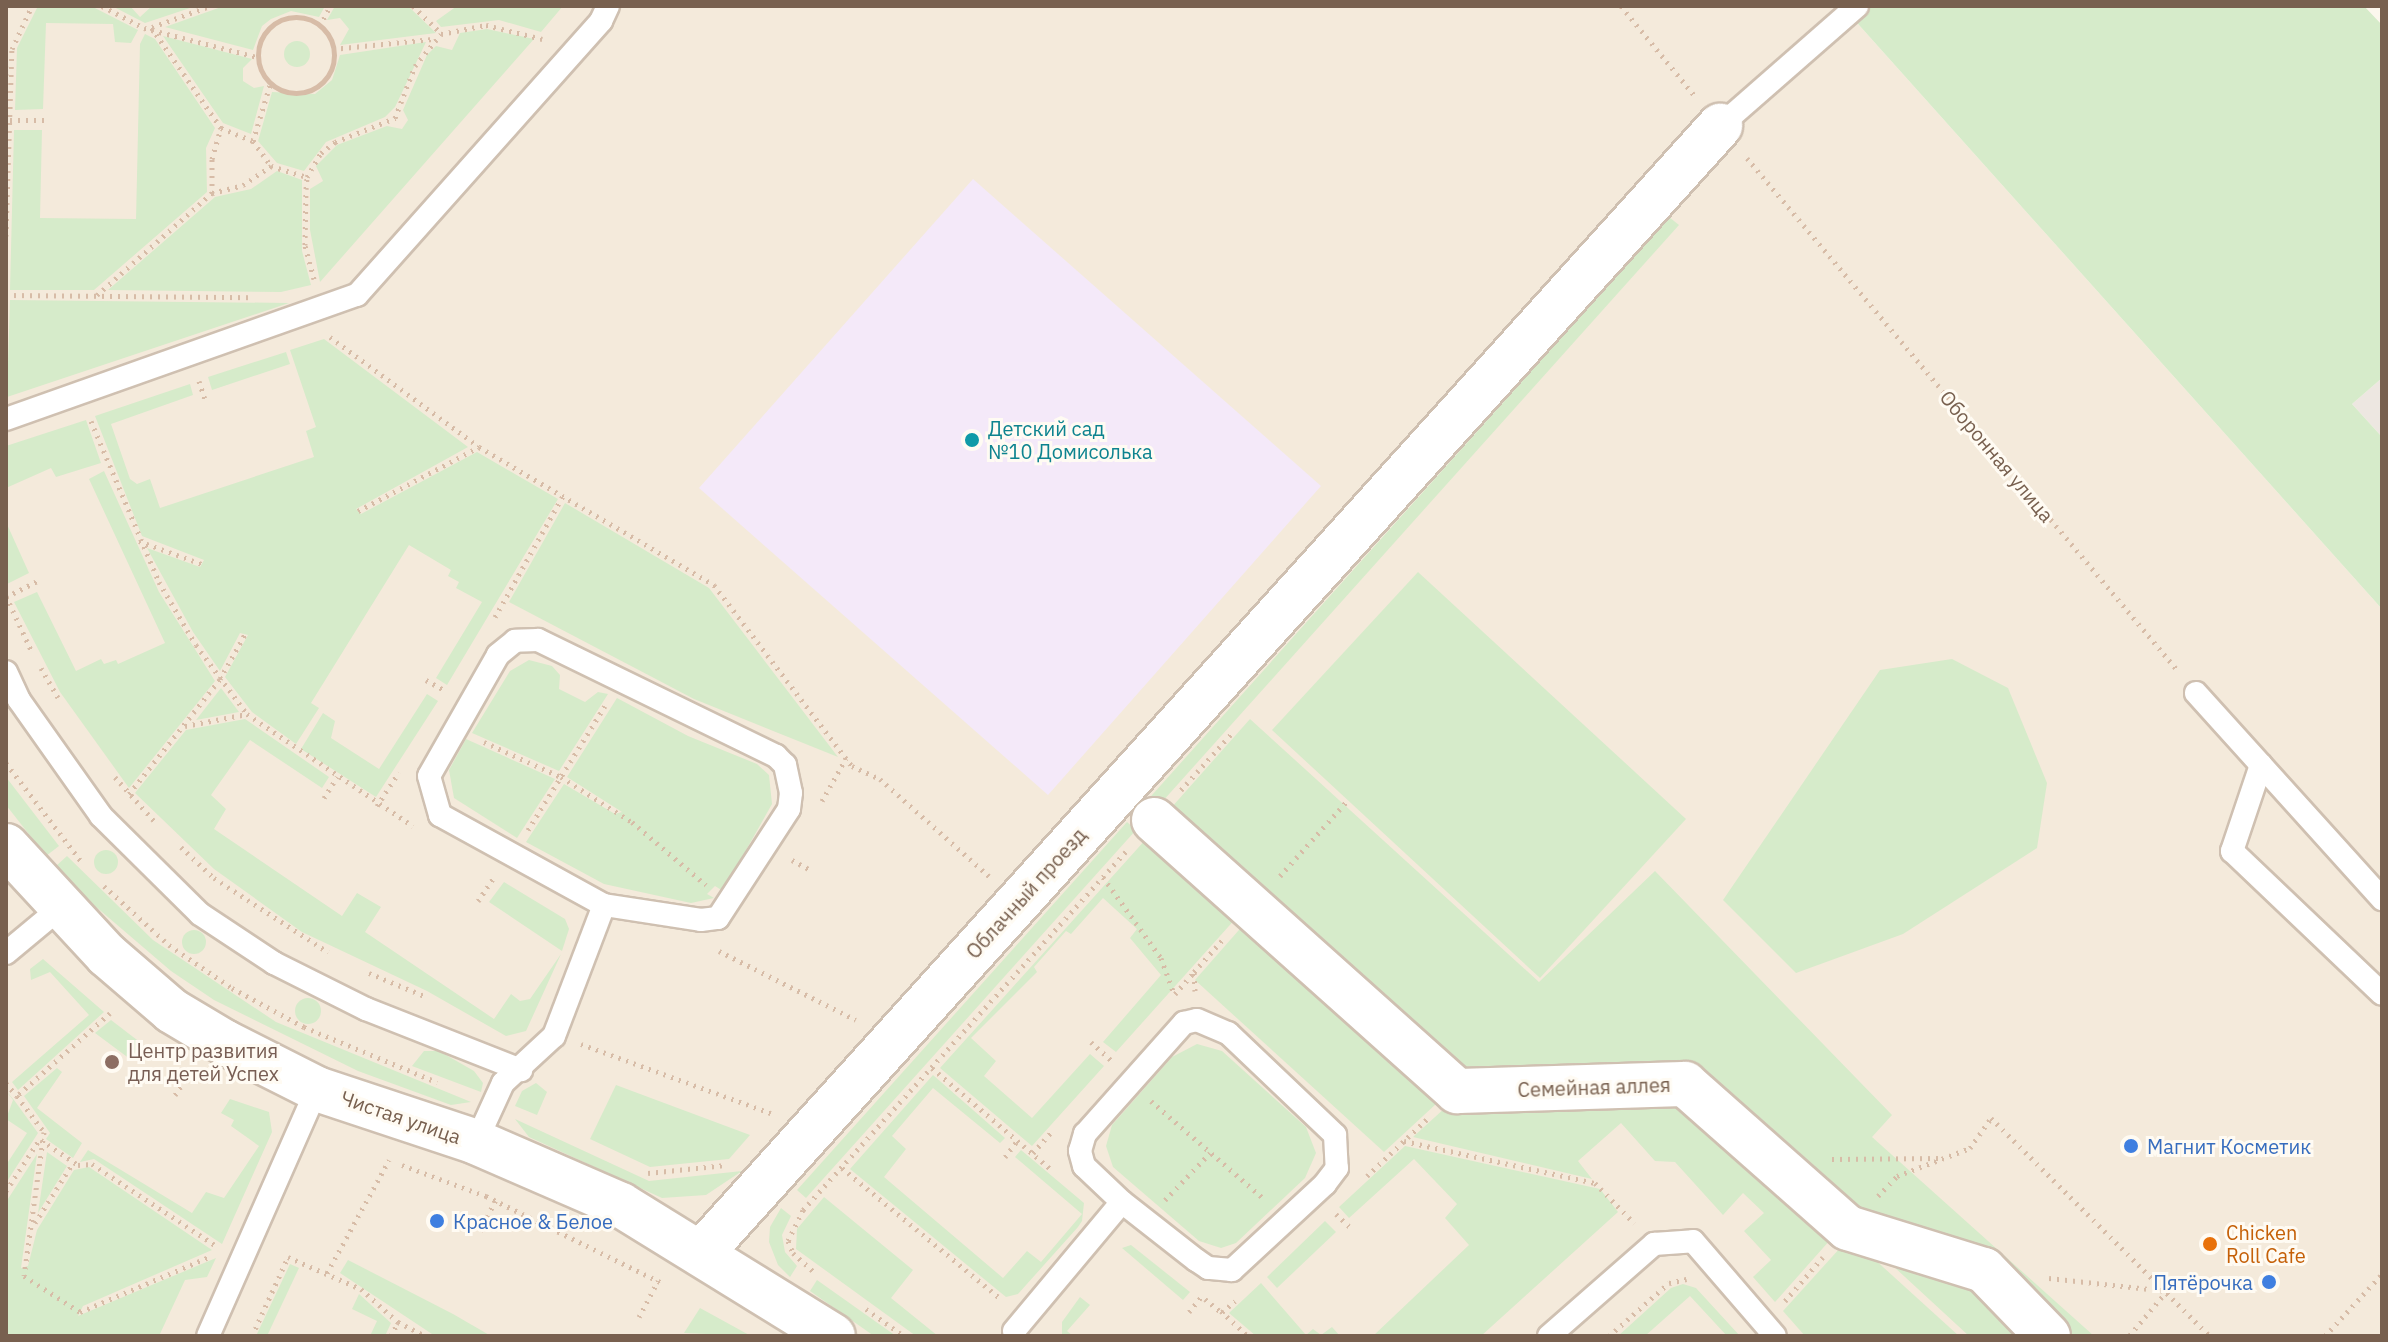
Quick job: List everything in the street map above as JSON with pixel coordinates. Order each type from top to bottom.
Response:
[{"type":"street","name":"Облачный проезд","points":[[703,1251],[1720,126]]},
{"type":"street","name":"Семейная аллея","points":[[1154,820],[1457,1091],[1685,1084],[1848,1228],[1984,1270],[2048,1336]]},
{"type":"street","name":"Чистая улица","points":[[6,846],[60,908],[172,1011],[317,1089],[476,1142],[621,1205],[703,1251],[829,1335]]},
{"type":"lane","points":[[6,419],[324,311],[357,295],[601,21],[608,6]]},
{"type":"lane","points":[[1720,126],[1857,6]]},
{"type":"lane","points":[[538,640],[621,682],[776,756],[785,765],[789,809],[722,915],[706,920],[604,905],[440,815],[429,776],[498,655],[515,641],[538,640]]},
{"type":"lane","points":[[6,672],[19,700],[101,816],[200,914],[274,963],[366,1009],[521,1070]]},
{"type":"lane","points":[[2196,693],[2382,899]]},
{"type":"lane","points":[[2261,765],[2232,851],[2382,994]]},
{"type":"lane","points":[[476,1142],[503,1083],[521,1070],[554,1036],[604,905]]},
{"type":"lane","points":[[6,953],[60,908]]},
{"type":"lane","points":[[1197,1020],[1228,1033],[1335,1135],[1337,1168],[1289,1220],[1245,1261],[1221,1271],[1196,1260],[1122,1202],[1093,1178],[1080,1151],[1093,1120],[1184,1023],[1197,1020]]},
{"type":"lane","points":[[208,1336],[317,1089]]},
{"type":"lane","points":[[1016,1330],[1122,1202]]},
{"type":"lane","points":[[1549,1336],[1654,1244],[1693,1241],[1770,1330]]},
{"type":"path","points":[[6,236],[12,49],[32,6]]},
{"type":"path","points":[[102,6],[151,27],[257,57]]},
{"type":"path","points":[[151,27],[210,6]]},
{"type":"path","points":[[320,26],[330,6]]},
{"type":"path","points":[[413,6],[441,34]]},
{"type":"path","name":"Оборонная улица","points":[[1621,6],[2196,693]]},
{"type":"path","points":[[302,17],[320,26],[333,49],[333,63],[320,85],[288,91],[270,85],[260,73],[257,57],[260,43],[277,22],[302,17]]},
{"type":"path","points":[[333,49],[433,39],[441,34],[486,25],[542,39]]},
{"type":"path","points":[[151,27],[221,128],[253,141],[271,166],[307,177]]},
{"type":"path","points":[[532,51],[552,28]]},
{"type":"path","points":[[318,288],[305,245],[307,177],[321,153],[335,142],[395,118],[433,39]]},
{"type":"path","points":[[253,141],[270,85]]},
{"type":"path","points":[[10,120],[50,120]]},
{"type":"path","points":[[212,193],[212,159],[221,128]]},
{"type":"path","points":[[96,295],[212,193],[243,185],[271,166]]},
{"type":"path","points":[[6,295],[259,297]]},
{"type":"path","points":[[324,311],[325,334],[479,447],[714,585],[852,766],[880,779],[989,876]]},
{"type":"path","points":[[197,376],[205,399]]},
{"type":"path","points":[[88,413],[138,541],[220,679],[247,714],[417,829]]},
{"type":"path","points":[[358,511],[479,447]]},
{"type":"path","points":[[138,541],[202,564]]},
{"type":"path","points":[[40,580],[6,596],[62,704]]},
{"type":"path","points":[[129,794],[220,679],[245,634]]},
{"type":"path","points":[[426,680],[448,692]]},
{"type":"path","points":[[510,855],[621,682]]},
{"type":"path","points":[[185,726],[247,714]]},
{"type":"path","points":[[456,728],[561,777],[660,843],[729,905]]},
{"type":"path","points":[[109,770],[159,826]]},
{"type":"path","points":[[324,798],[337,777]]},
{"type":"path","points":[[169,837],[214,878],[340,959]]},
{"type":"path","points":[[789,858],[809,869]]},
{"type":"path","points":[[478,901],[497,874],[484,866]]},
{"type":"path","points":[[1103,877],[1161,958],[1174,994]]},
{"type":"path","points":[[705,948],[734,954],[860,1023]]},
{"type":"path","points":[[366,971],[436,1002]]},
{"type":"path","points":[[17,1096],[111,1012]]},
{"type":"path","points":[[554,1036],[776,1114]]},
{"type":"path","points":[[1091,1042],[1114,1063]]},
{"type":"path","points":[[932,1068],[1033,1153]]},
{"type":"path","points":[[175,1095],[191,1072]]},
{"type":"path","points":[[1129,1081],[1289,1220]]},
{"type":"path","points":[[6,1083],[44,1132],[6,1191]]},
{"type":"path","points":[[1770,1330],[1848,1228],[1897,1176],[1970,1148],[1991,1118],[2210,1336]]},
{"type":"path","points":[[40,1139],[73,1163],[92,1164],[224,1251],[80,1312],[24,1276],[33,1226],[40,1139]]},
{"type":"path","points":[[1005,1157],[1018,1140]]},
{"type":"path","points":[[1404,1141],[1595,1183],[1682,1278],[1699,1284]]},
{"type":"path","points":[[1771,1160],[1945,1157]]},
{"type":"path","points":[[327,1273],[389,1160]]},
{"type":"path","points":[[33,1226],[73,1163]]},
{"type":"path","points":[[842,1168],[1016,1330]]},
{"type":"path","points":[[480,1231],[495,1201]]},
{"type":"path","points":[[1331,1209],[1350,1227]]},
{"type":"path","points":[[252,1336],[288,1257],[361,1289],[398,1322],[425,1336]]},
{"type":"path","points":[[1220,1311],[1221,1271]]},
{"type":"path","points":[[2325,1336],[2382,1274]]},
{"type":"path","points":[[2045,1277],[2167,1291]]},
{"type":"path","points":[[1609,1336],[1669,1283],[1682,1278]]},
{"type":"path","points":[[639,1317],[658,1281]]},
{"type":"path","points":[[1191,1288],[1248,1336]]},
{"type":"path","points":[[2129,1336],[2167,1291]]},
{"type":"path","points":[[1189,1312],[1202,1297]]},
{"type":"path","points":[[391,1336],[398,1322]]},
{"type":"shaded area","points":[[6,6],[1842,6],[2382,609],[2382,1336],[6,1336]]},
{"type":"shaded area","points":[[973,179],[1321,486],[1048,795],[699,488]]},
{"type":"shaded area","points":[[2382,378],[2382,437],[2352,404]]},
{"type":"green space","points":[[38,6],[91,6],[138,30],[131,43],[115,42],[113,24],[46,23],[43,109],[15,110],[17,48]]},
{"type":"green space","points":[[112,6],[130,6],[140,17],[152,6],[196,6],[145,23]]},
{"type":"green space","points":[[224,6],[325,6],[319,17],[291,11],[271,19],[262,26],[253,50],[165,27]]},
{"type":"green space","points":[[335,6],[408,6],[436,33],[340,45],[349,29],[340,18],[327,20]]},
{"type":"green space","points":[[457,6],[563,6],[541,32],[499,20],[441,27],[436,21]]},
{"type":"green space","points":[[1842,6],[2364,6],[2382,25],[2382,378],[2352,404],[2382,437],[2382,609]]},
{"type":"green space","points":[[487,29],[534,39],[320,282],[310,230],[310,189],[323,181],[316,166],[337,145],[387,126],[402,129],[408,120],[403,110],[427,55],[436,46],[452,50],[460,33]]},
{"type":"green space","points":[[145,34],[155,39],[215,128],[206,148],[207,192],[94,290],[10,290],[14,130],[42,130],[40,218],[136,219],[140,44]]},
{"type":"green space","points":[[163,36],[252,59],[243,68],[243,81],[254,88],[264,86],[251,134],[223,123]]},
{"type":"green space","points":[[297,41],[306,45],[310,54],[306,63],[297,67],[288,63],[284,54],[288,45]]},
{"type":"green space","points":[[426,42],[395,107],[385,117],[326,142],[304,171],[277,163],[258,141],[272,92],[315,94],[332,80],[340,55]]},
{"type":"green space","points":[[277,171],[302,180],[302,251],[311,285],[281,292],[108,290],[215,197],[251,189]]},
{"type":"green space","points":[[1669,217],[1679,225],[1153,812],[1144,804]]},
{"type":"green space","points":[[10,300],[289,303],[7,397]]},
{"type":"green space","points":[[324,339],[468,447],[356,509],[361,514],[477,452],[558,499],[447,685],[436,678],[482,602],[456,588],[459,582],[448,576],[451,570],[409,545],[311,703],[319,708],[296,744],[252,712],[225,677],[248,635],[240,633],[220,671],[193,632],[147,548],[200,567],[204,560],[142,536],[95,416],[190,384],[193,395],[111,424],[130,479],[137,484],[150,479],[160,508],[314,457],[306,431],[316,427],[290,350]]},
{"type":"green space","points":[[286,352],[290,364],[212,390],[208,377]]},
{"type":"green space","points":[[86,420],[101,463],[56,477],[51,468],[6,488],[6,446]]},
{"type":"green space","points":[[104,471],[159,592],[215,681],[129,788],[60,692],[14,602],[37,592],[76,671],[101,659],[104,664],[116,660],[118,664],[165,643],[89,479]]},
{"type":"green space","points":[[565,503],[709,588],[838,757],[694,699],[509,602]]},
{"type":"green space","points":[[6,522],[29,573],[7,584],[6,581]]},
{"type":"green space","points":[[1418,572],[1686,819],[1540,978],[1272,730]]},
{"type":"green space","points":[[1952,659],[2008,688],[2047,783],[2037,848],[1903,934],[1796,973],[1723,900],[1880,670]]},
{"type":"green space","points":[[529,660],[552,666],[560,675],[559,689],[585,702],[598,692],[608,694],[559,771],[472,733],[510,671]]},
{"type":"green space","points":[[221,688],[239,712],[196,720]]},
{"type":"green space","points":[[427,694],[438,701],[376,797],[301,749],[323,713],[335,721],[331,738],[379,769]]},
{"type":"green space","points":[[617,698],[688,736],[757,764],[769,775],[772,804],[723,891],[715,886],[707,894],[714,898],[691,903],[604,884],[526,842],[564,784],[615,814],[622,812],[567,777]]},
{"type":"green space","points":[[245,719],[329,777],[322,788],[250,740],[211,795],[226,809],[214,829],[342,916],[357,893],[381,907],[365,932],[494,1019],[511,994],[520,1001],[530,999],[561,954],[526,1031],[506,1036],[427,991],[302,932],[214,869],[135,793],[186,730]]},
{"type":"green space","points":[[1250,719],[1539,982],[1655,871],[1892,1115],[1872,1137],[2094,1336],[1969,1336],[1687,1076],[1460,1086],[1163,817]]},
{"type":"green space","points":[[466,739],[555,779],[517,838],[454,798],[449,770]]},
{"type":"green space","points":[[6,777],[59,846],[46,856],[6,805]]},
{"type":"green space","points":[[1127,822],[1136,830],[806,1198],[797,1190]]},
{"type":"green space","points":[[1156,828],[1246,907],[1116,1052],[1103,1042],[1161,975],[1130,938],[1137,929],[1103,898],[1071,934],[1066,931],[1034,967],[1037,972],[971,1038],[996,1061],[984,1076],[1032,1118],[1090,1054],[1104,1066],[1032,1146],[940,1068]]},
{"type":"green space","points":[[101,850],[111,850],[118,857],[118,867],[111,874],[101,874],[94,867],[94,857]]},
{"type":"green space","points":[[67,856],[153,940],[276,1022],[471,1102],[451,1105],[358,1071],[214,1000],[171,971],[88,900],[56,866]]},
{"type":"green space","points":[[504,882],[565,919],[569,929],[562,951],[489,902]]},
{"type":"green space","points":[[1253,914],[1449,1092],[1384,1152],[1195,980]]},
{"type":"green space","points":[[194,930],[203,933],[206,942],[203,951],[194,954],[185,951],[182,942],[185,933]]},
{"type":"green space","points":[[43,959],[104,1012],[18,1090],[12,1082],[89,1015],[50,972],[31,980],[30,969]]},
{"type":"green space","points":[[308,998],[317,1002],[321,1011],[317,1020],[308,1024],[299,1020],[295,1011],[299,1002]]},
{"type":"green space","points":[[111,1020],[141,1043],[130,1059],[95,1033]]},
{"type":"green space","points":[[1197,1044],[1222,1051],[1306,1127],[1316,1153],[1305,1178],[1236,1243],[1221,1248],[1199,1241],[1113,1167],[1106,1146],[1112,1125],[1172,1057]]},
{"type":"green space","points":[[424,1051],[439,1051],[474,1071],[483,1083],[481,1092],[412,1066]]},
{"type":"green space","points":[[57,1068],[62,1072],[37,1108],[82,1143],[73,1158],[46,1139],[50,1133],[24,1096]]},
{"type":"green space","points":[[933,1075],[1005,1138],[1000,1143],[933,1088],[892,1136],[906,1149],[884,1177],[1003,1278],[1027,1251],[1041,1262],[1082,1214],[1015,1157],[1021,1150],[1084,1203],[1082,1221],[1078,1227],[1018,1294],[1006,1297],[850,1169]]},
{"type":"green space","points":[[536,1083],[547,1092],[537,1115],[515,1106],[522,1091]]},
{"type":"green space","points":[[616,1085],[750,1135],[729,1159],[650,1167],[590,1139]]},
{"type":"green space","points":[[1681,1087],[1839,1230],[1775,1302],[1753,1277],[1771,1260],[1744,1231],[1764,1213],[1743,1193],[1723,1215],[1675,1162],[1655,1161],[1621,1123],[1578,1161],[1592,1179],[1413,1137],[1457,1097]]},
{"type":"green space","points":[[6,1091],[14,1100],[38,1133],[6,1183],[6,1165],[27,1133],[6,1119],[13,1100]]},
{"type":"green space","points":[[230,1099],[269,1112],[272,1132],[222,1244],[94,1159],[80,1162],[88,1150],[192,1213],[206,1192],[224,1198],[259,1146],[231,1126],[234,1120],[221,1113]]},
{"type":"green space","points":[[515,1119],[649,1181],[742,1171],[706,1195],[662,1198],[529,1137]]},
{"type":"green space","points":[[1405,1146],[1600,1189],[1618,1212],[1481,1336],[1373,1336],[1469,1245],[1445,1218],[1457,1204],[1414,1159],[1349,1218],[1339,1207]]},
{"type":"green space","points":[[47,1152],[67,1166],[38,1213]]},
{"type":"green space","points":[[37,1154],[21,1268],[28,1266],[37,1230],[74,1170],[89,1167],[212,1250],[83,1306],[78,1316],[216,1258],[207,1277],[185,1280],[159,1336],[6,1336],[6,1202]]},
{"type":"green space","points":[[824,1197],[913,1270],[891,1298],[938,1336],[916,1336],[796,1249],[797,1229]]},
{"type":"green space","points":[[781,1208],[791,1216],[782,1235],[785,1252],[797,1266],[790,1277],[778,1265],[769,1242],[770,1227]]},
{"type":"green space","points":[[1325,1221],[1336,1232],[1277,1288],[1267,1277]]},
{"type":"green space","points":[[1850,1237],[1959,1336],[1805,1336],[1783,1311]]},
{"type":"green space","points":[[1131,1245],[1190,1292],[1183,1300],[1122,1248]]},
{"type":"green space","points":[[348,1260],[491,1336],[435,1336],[340,1273]]},
{"type":"green space","points":[[290,1264],[299,1268],[267,1336],[256,1336]]},
{"type":"green space","points":[[817,1280],[896,1336],[874,1336],[810,1291]]},
{"type":"green space","points":[[1261,1283],[1306,1335],[1313,1329],[1321,1335],[1332,1327],[1340,1336],[1256,1336],[1229,1313]]},
{"type":"green space","points":[[1683,1284],[1696,1288],[1740,1336],[1727,1336],[1690,1296],[1645,1336],[1618,1336],[1671,1288]]},
{"type":"green space","points":[[359,1294],[391,1323],[385,1336],[370,1336],[377,1321],[352,1309]]},
{"type":"green space","points":[[1080,1297],[1090,1305],[1067,1331],[1073,1336],[1062,1336],[1062,1322]]},
{"type":"green space","points":[[700,1308],[751,1336],[684,1333]]},
{"type":"place","name":"Детский сад №10 Домисолька","points":[[972,440]]},
{"type":"place","name":"Центр развития для детей Успех","points":[[112,1062]]},
{"type":"place","name":"Магнит Косметик","points":[[2131,1146]]},
{"type":"place","name":"Красное & Белое","points":[[437,1221]]},
{"type":"place","name":"Chicken Roll Cafe","points":[[2210,1244]]},
{"type":"place","name":"Пятёрочка","points":[[2269,1282]]}]
